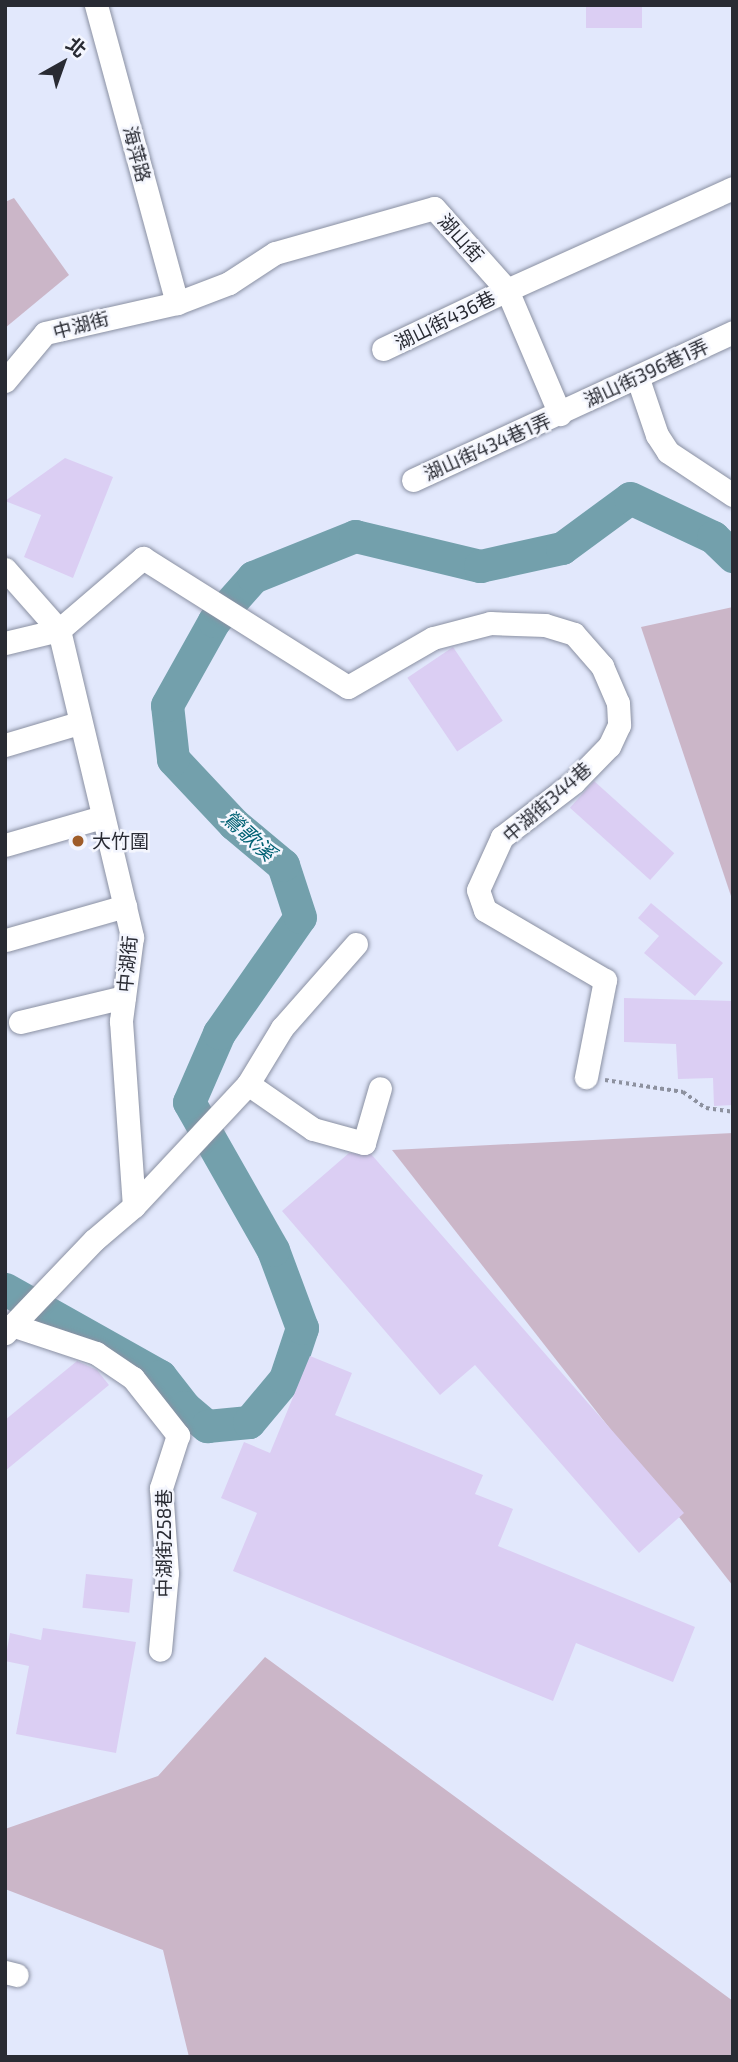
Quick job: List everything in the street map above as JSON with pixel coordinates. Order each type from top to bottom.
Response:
[{"type":"street","name":"海萍路","points":[[96,5],[177,303]]},
{"type":"street","points":[[560,414],[507,290],[733,188]]},
{"type":"street","name":"湖山街","points":[[177,303],[229,283],[275,253],[434,208],[507,290]]},
{"type":"street","name":"湖山街436巷","points":[[383,349],[507,290]]},
{"type":"street","name":"中湖街","points":[[5,381],[45,333],[177,303]]},
{"type":"street","name":"湖山街396巷1弄","points":[[560,414],[733,332]]},
{"type":"street","points":[[638,379],[657,435],[668,452],[733,495]]},
{"type":"street","name":"湖山街434巷1弄","points":[[414,480],[560,414]]},
{"type":"street","name":"中湖街344巷","points":[[59,630],[143,558],[212,598],[348,687],[433,638],[497,622],[545,625],[574,634],[602,666],[618,703],[619,725],[609,746],[574,782],[502,837],[478,890],[485,910],[605,980],[586,1077]]},
{"type":"street","name":"中湖街","points":[[5,569],[59,630],[132,937],[121,1021],[134,1206]]},
{"type":"street","points":[[5,643],[59,630]]},
{"type":"street","points":[[5,745],[79,723]]},
{"type":"street","points":[[5,845],[102,817]]},
{"type":"street","points":[[6,940],[125,906]]},
{"type":"street","points":[[13,1324],[189,1152],[220,1118],[248,1084],[282,1028],[356,944]]},
{"type":"street","points":[[20,1022],[124,997]]},
{"type":"street","points":[[248,1084],[313,1129],[364,1143],[380,1088]]},
{"type":"street","name":"中湖街258巷","points":[[13,1324],[52,1335],[115,1365],[149,1394],[178,1435],[161,1488],[166,1573],[160,1650]]},
{"type":"path","points":[[586,1077],[683,1092],[706,1108],[733,1112]]},
{"type":"shaded area","points":[[14,198],[69,275],[5,328],[5,202]]},
{"type":"shaded area","points":[[733,607],[733,902],[641,627]]},
{"type":"shaded area","points":[[733,1133],[733,1586],[392,1150]]},
{"type":"shaded area","points":[[265,1657],[733,2001],[733,2057],[189,2057],[163,1950],[5,1889],[5,1829],[158,1776]]},
{"type":"building","points":[[586,5],[642,5],[642,28],[586,28]]},
{"type":"building","points":[[65,458],[113,477],[73,578],[24,557],[41,515],[5,501]]},
{"type":"building","points":[[453,647],[503,721],[457,752],[407,678]]},
{"type":"building","points":[[594,781],[674,853],[650,880],[570,808]]},
{"type":"building","points":[[651,903],[723,963],[695,996],[644,953],[659,936],[638,918]]},
{"type":"building","points":[[624,998],[733,1001],[733,1105],[714,1106],[713,1078],[678,1079],[676,1044],[624,1042]]},
{"type":"building","points":[[349,1153],[371,1154],[684,1513],[639,1553],[475,1365],[440,1395],[282,1211]]},
{"type":"building","points":[[310,1356],[352,1373],[335,1415],[483,1475],[475,1494],[513,1509],[498,1546],[695,1627],[673,1682],[576,1643],[553,1701],[233,1571],[257,1513],[221,1498],[244,1442],[270,1453]]},
{"type":"building","points":[[77,1361],[97,1370],[109,1385],[5,1471],[5,1420]]},
{"type":"building","points":[[86,1574],[133,1579],[129,1613],[82,1608]]},
{"type":"building","points":[[43,1628],[136,1642],[116,1753],[16,1734],[29,1666],[5,1661],[10,1633],[41,1640]]},
{"type":"waterway","name":"鶯歌溪","points":[[5,1289],[160,1376],[184,1407],[207,1426],[249,1422],[285,1379],[302,1328],[273,1250],[189,1102],[219,1033],[300,917],[283,865],[234,824],[173,759],[167,705],[214,621],[253,577],[355,536],[480,566],[562,548],[630,498],[713,537],[733,556]]},
{"type":"place","name":"大竹圍","points":[[78,841]]}]
